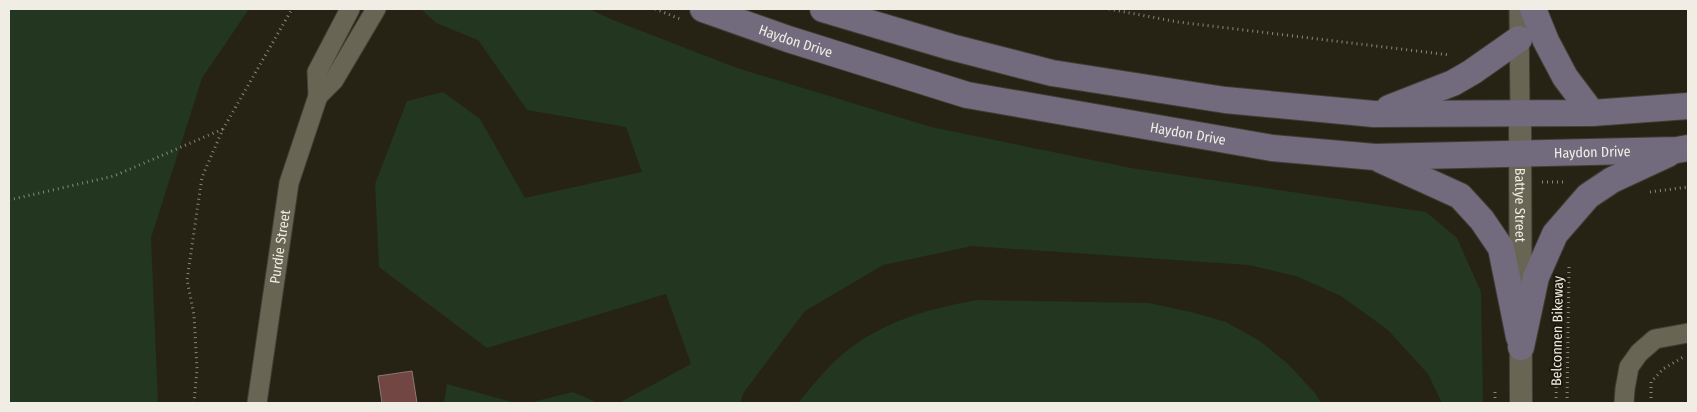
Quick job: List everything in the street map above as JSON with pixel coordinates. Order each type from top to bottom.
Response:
[{"type":"main road","name":"Haydon Drive","points":[[703,9],[788,39],[967,95],[1272,148],[1375,157],[1682,149]]},
{"type":"main road","points":[[823,9],[951,47],[1052,72],[1225,100],[1374,114],[1592,114],[1688,106]]},
{"type":"main road","points":[[1533,9],[1546,41],[1565,77],[1592,114]]},
{"type":"main road","points":[[1374,114],[1453,83],[1519,39]]},
{"type":"main road","points":[[1521,347],[1536,277],[1555,234],[1588,196],[1612,180],[1682,149]]},
{"type":"main road","points":[[1375,157],[1460,196],[1482,220],[1500,248],[1521,347]]},
{"type":"street","name":"Purdie Street","points":[[257,403],[289,184],[318,96],[317,72],[350,9]]},
{"type":"street","name":"Purdie Street","points":[[318,96],[334,80],[376,9]]},
{"type":"street","name":"Battye Street","points":[[1519,9],[1521,403]]},
{"type":"street","points":[[1624,403],[1629,367],[1639,353],[1655,339],[1688,333]]},
{"type":"path","points":[[194,403],[197,369],[194,315],[188,280],[202,177],[223,129],[292,9]]},
{"type":"path","points":[[1109,9],[1125,10],[1178,22],[1456,55]]},
{"type":"path","points":[[9,200],[114,176],[223,129]]},
{"type":"path","name":"Belconnen Bikeway","points":[[1567,403],[1569,264]]},
{"type":"path","points":[[1556,403],[1558,300]]},
{"type":"path","points":[[1651,403],[1651,382],[1662,369],[1682,359],[1688,352]]},
{"type":"green space","points":[[9,9],[249,9],[202,78],[151,238],[158,403],[9,403]]},
{"type":"green space","points":[[421,9],[589,9],[737,68],[931,127],[1131,168],[1426,212],[1457,238],[1481,292],[1483,403],[1442,403],[1428,374],[1388,330],[1341,296],[1296,276],[1249,265],[972,246],[883,265],[805,311],[744,392],[740,403],[619,403],[691,364],[666,294],[487,348],[379,267],[375,184],[407,101],[443,92],[480,119],[525,198],[642,172],[626,127],[527,110],[478,40],[436,23]]},
{"type":"green space","points":[[978,300],[1149,303],[1226,322],[1260,341],[1288,364],[1315,393],[1321,403],[798,403],[838,358],[875,332],[925,312]]},
{"type":"green space","points":[[447,384],[515,403],[444,403]]},
{"type":"green space","points":[[573,392],[598,403],[529,403]]},
{"type":"building","points":[[412,371],[417,403],[382,403],[378,376]]}]
